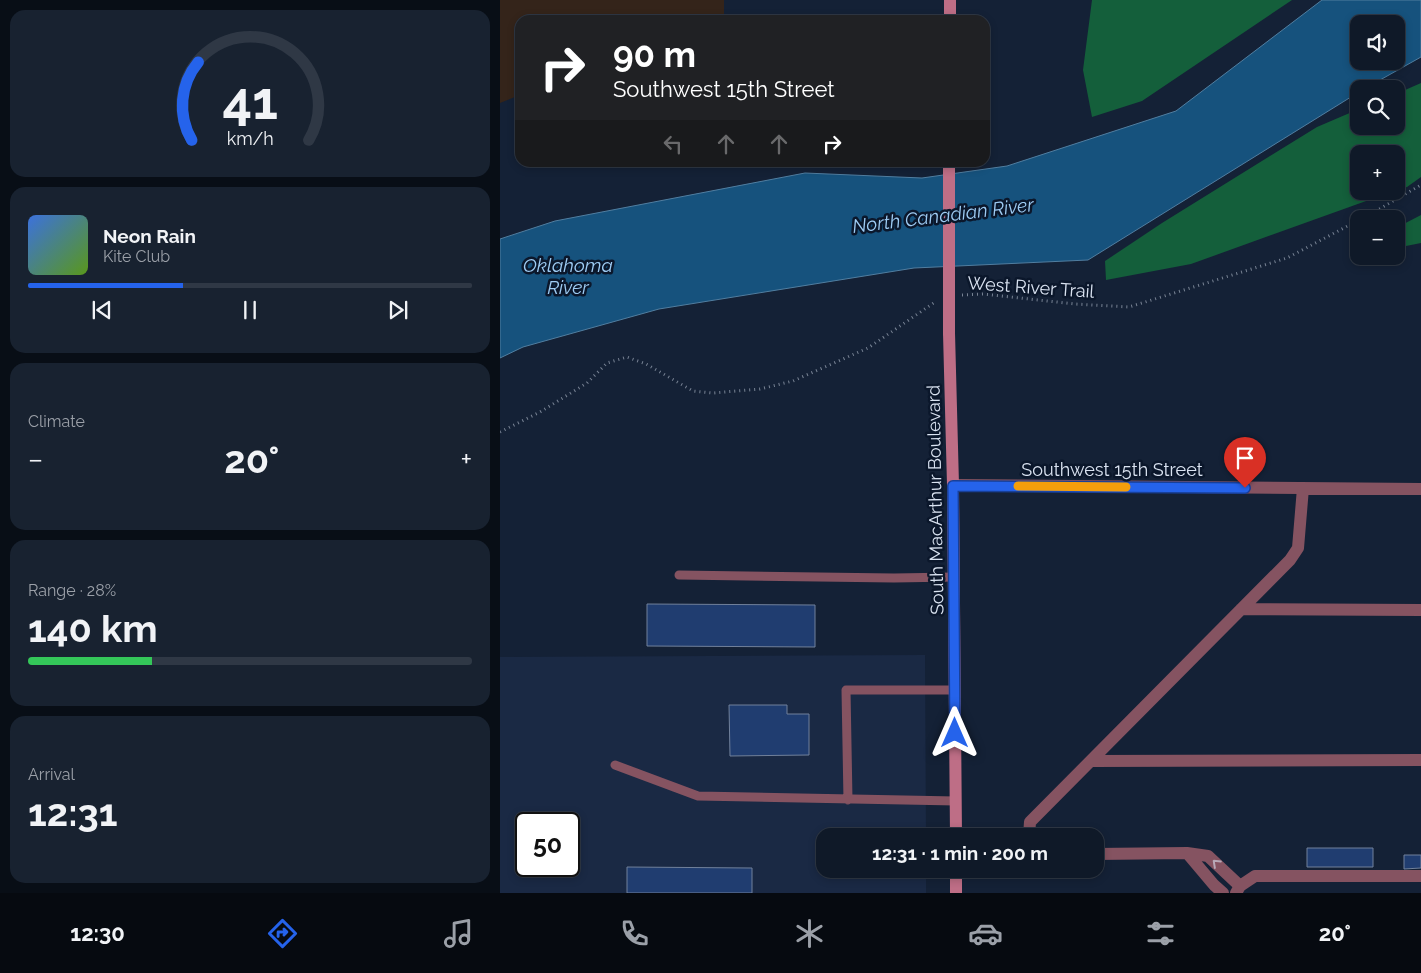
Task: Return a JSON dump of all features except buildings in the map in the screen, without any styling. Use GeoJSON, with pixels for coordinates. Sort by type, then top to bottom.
{"type":"FeatureCollection","features":[{"type":"Feature","properties":{"kind":"main road"},"geometry":{"type":"LineString","coordinates":[[950,0],[950,15]]}},
{"type":"Feature","properties":{"kind":"main road","name":"South MacArthur Boulevard"},"geometry":{"type":"LineString","coordinates":[[950,167],[949,333],[953,486],[956,828]]}},
{"type":"Feature","properties":{"kind":"main road"},"geometry":{"type":"LineString","coordinates":[[956,878],[956,893]]}},
{"type":"Feature","properties":{"kind":"street","name":"Southwest 15th Street"},"geometry":{"type":"LineString","coordinates":[[953,486],[1421,489]]}},
{"type":"Feature","properties":{"kind":"street"},"geometry":{"type":"LineString","coordinates":[[1030,828],[1030,822],[1290,560],[1298,548],[1303,488]]}},
{"type":"Feature","properties":{"kind":"street"},"geometry":{"type":"LineString","coordinates":[[1241,609],[1421,610]]}},
{"type":"Feature","properties":{"kind":"street"},"geometry":{"type":"LineString","coordinates":[[1091,761],[1421,760]]}},
{"type":"Feature","properties":{"kind":"street"},"geometry":{"type":"LineString","coordinates":[[1104,854],[1187,853],[1208,856],[1238,889],[1255,876],[1421,876]]}},
{"type":"Feature","properties":{"kind":"street"},"geometry":{"type":"LineString","coordinates":[[1187,853],[1223,893]]}},
{"type":"Feature","properties":{"kind":"lane"},"geometry":{"type":"LineString","coordinates":[[679,575],[954,577]]}},
{"type":"Feature","properties":{"kind":"lane"},"geometry":{"type":"LineString","coordinates":[[848,800],[846,690],[955,690]]}},
{"type":"Feature","properties":{"kind":"lane"},"geometry":{"type":"LineString","coordinates":[[615,765],[698,796],[956,801]]}},
{"type":"Feature","properties":{"kind":"path","name":"West River Trail"},"geometry":{"type":"LineString","coordinates":[[1377,210],[1421,185]]}},
{"type":"Feature","properties":{"kind":"path","name":"West River Trail"},"geometry":{"type":"LineString","coordinates":[[954,295],[983,294],[1075,304],[1129,307],[1287,258],[1350,225]]}},
{"type":"Feature","properties":{"kind":"path"},"geometry":{"type":"LineString","coordinates":[[500,432],[540,412],[587,383],[607,363],[627,357],[646,364],[693,390],[713,393],[760,389],[793,381],[868,348],[936,301]]}},
{"type":"Feature","properties":{"kind":"shaded area"},"geometry":{"type":"Polygon","coordinates":[[[500,0],[724,0],[724,14],[721,15],[515,15],[515,97],[500,103],[500,0]]]}},
{"type":"Feature","properties":{"kind":"shaded area"},"geometry":{"type":"Polygon","coordinates":[[[925,655],[926,828],[816,828],[816,878],[926,878],[926,893],[500,893],[500,657],[925,655]]]}},
{"type":"Feature","properties":{"kind":"green space"},"geometry":{"type":"Polygon","coordinates":[[[1092,0],[1292,0],[1142,101],[1092,117],[1083,70],[1092,0]]]}},
{"type":"Feature","properties":{"kind":"green space"},"geometry":{"type":"Polygon","coordinates":[[[1421,83],[1421,177],[1407,187],[1405,188],[1405,145],[1350,145],[1350,200],[1369,200],[1191,264],[1106,280],[1105,261],[1162,223],[1317,127],[1350,113],[1350,135],[1405,135],[1405,90],[1421,83]]]}},
{"type":"Feature","properties":{"kind":"green space"},"geometry":{"type":"Polygon","coordinates":[[[1421,215],[1421,243],[1405,246],[1405,223],[1421,215]]]}},
{"type":"Feature","properties":{"kind":"water","name":"Oklahoma River"},"geometry":{"type":"Polygon","coordinates":[[[1322,0],[1421,0],[1421,57],[1405,66],[1405,15],[1350,15],[1350,70],[1398,70],[1380,80],[1350,80],[1350,98],[1088,260],[914,268],[659,309],[523,347],[500,358],[500,239],[555,221],[805,173],[922,178],[1007,166],[1176,111],[1322,0]]]}},
{"type":"Feature","properties":{"kind":"slow traffic"},"geometry":{"type":"LineString","coordinates":[[1018,486],[1126,487]]}},
{"type":"Feature","properties":{"kind":"route"},"geometry":{"type":"LineString","coordinates":[[955,733],[953,486],[1245,488]]}},
{"type":"Feature","properties":{"kind":"water label","name":"North Canadian River"},"geometry":{"type":"Point","coordinates":[943,215]}}]}
